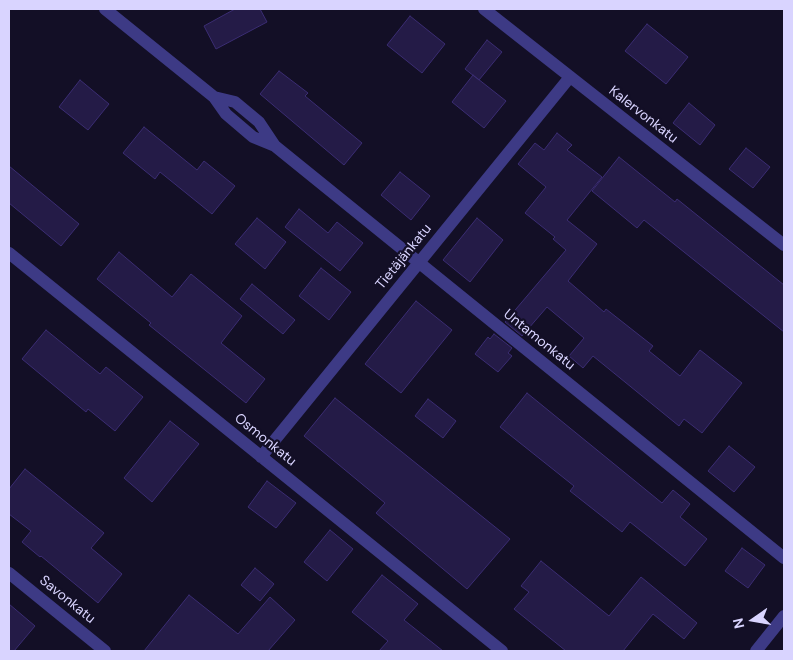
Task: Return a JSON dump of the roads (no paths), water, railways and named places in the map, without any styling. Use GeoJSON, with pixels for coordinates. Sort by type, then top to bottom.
{"type":"FeatureCollection","features":[{"type":"Feature","properties":{"kind":"street","name":"Untamonkatu"},"geometry":{"type":"LineString","coordinates":[[105,9],[214,97],[226,114],[253,137],[274,146],[784,558]]}},
{"type":"Feature","properties":{"kind":"street","name":"Kalervonkatu"},"geometry":{"type":"LineString","coordinates":[[484,9],[784,246]]}},
{"type":"Feature","properties":{"kind":"street","name":"Tietäjänkatu"},"geometry":{"type":"LineString","coordinates":[[261,456],[570,77]]}},
{"type":"Feature","properties":{"kind":"street","name":"Osmonkatu"},"geometry":{"type":"LineString","coordinates":[[9,253],[502,651]]}},
{"type":"Feature","properties":{"kind":"street","name":"Savonkatu"},"geometry":{"type":"LineString","coordinates":[[9,573],[105,651]]}},
{"type":"Feature","properties":{"kind":"street"},"geometry":{"type":"LineString","coordinates":[[756,651],[784,616]]}}]}
